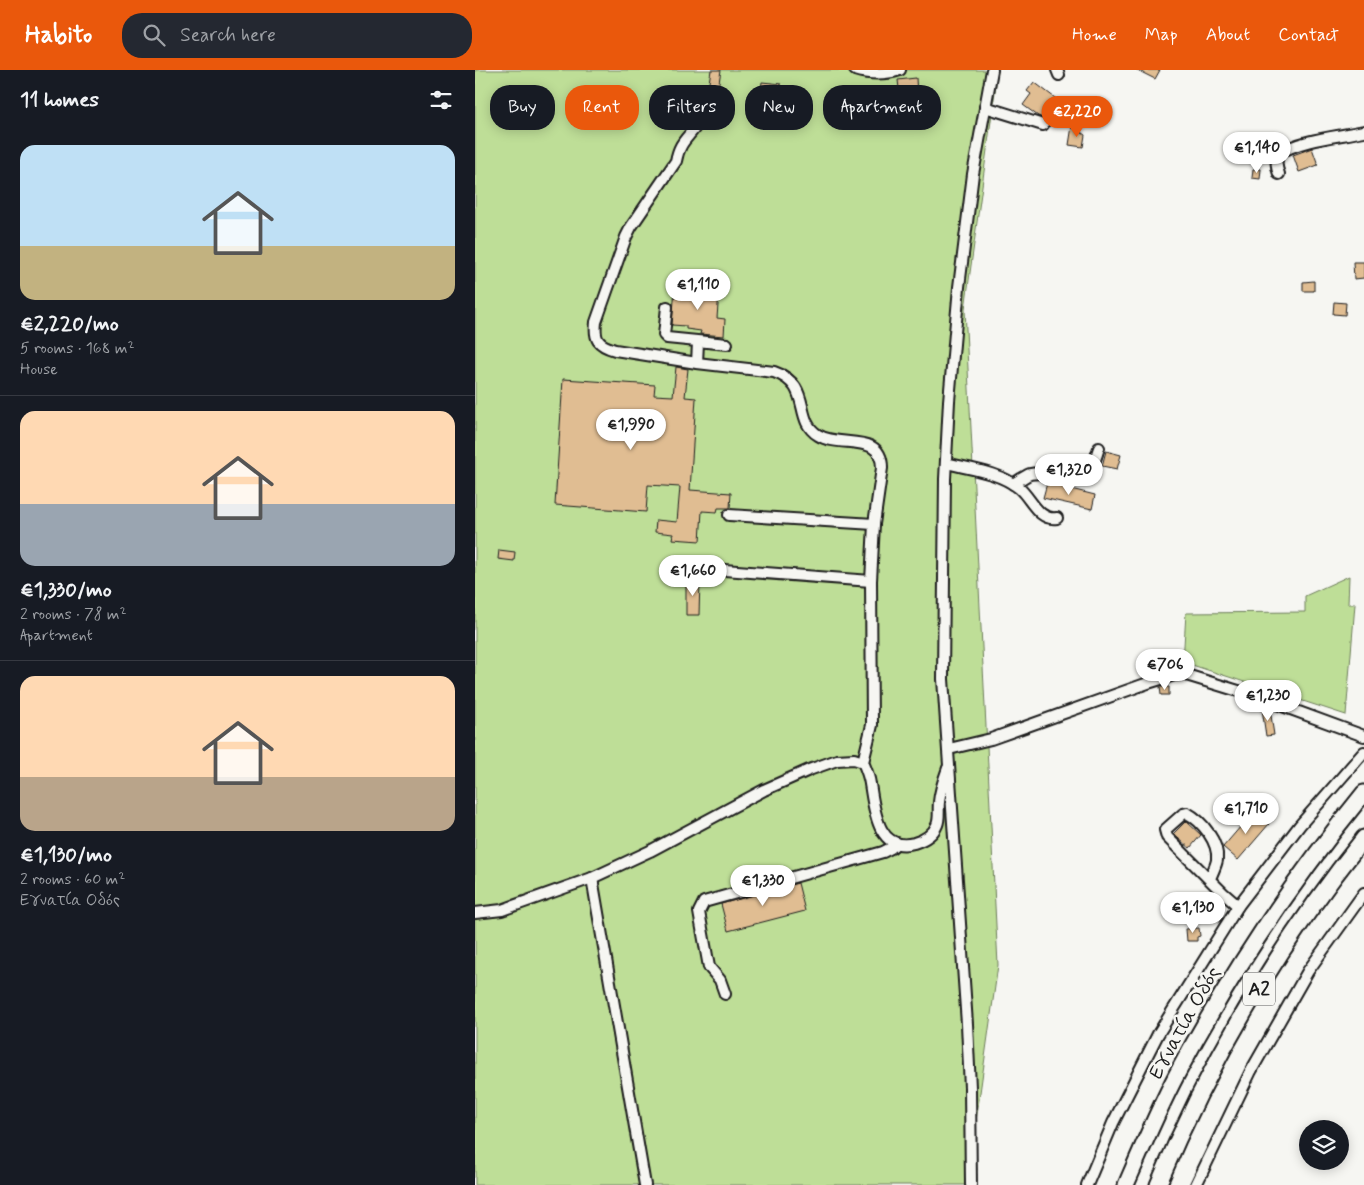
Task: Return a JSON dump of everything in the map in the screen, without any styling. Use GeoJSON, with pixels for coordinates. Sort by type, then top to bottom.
{"type":"FeatureCollection","features":[{"type":"Feature","properties":{"kind":"highway","name":"Εγνατία Οδός"},"geometry":{"type":"LineString","coordinates":[[1127,1185],[1147,1135],[1176,1075],[1210,1015],[1267,922],[1329,836],[1364,793]]}},
{"type":"Feature","properties":{"kind":"highway","name":"Α2"},"geometry":{"type":"LineString","coordinates":[[1158,1185],[1202,1088],[1235,1029],[1291,938],[1364,838]]}},
{"type":"Feature","properties":{"kind":"street"},"geometry":{"type":"LineString","coordinates":[[855,70],[877,74],[900,70]]}},
{"type":"Feature","properties":{"kind":"street"},"geometry":{"type":"LineString","coordinates":[[971,1185],[970,1088],[943,679],[945,463],[959,287],[973,174],[992,70]]}},
{"type":"Feature","properties":{"kind":"street"},"geometry":{"type":"LineString","coordinates":[[985,107],[1043,125]]}},
{"type":"Feature","properties":{"kind":"street"},"geometry":{"type":"LineString","coordinates":[[692,130],[683,141],[676,161],[629,232],[596,322],[595,330],[599,343],[604,347],[697,363],[774,372],[783,375],[797,388],[806,422],[815,434],[829,441],[873,446],[878,451],[882,459],[882,468],[874,524],[871,581],[872,725],[863,762],[870,782],[876,819],[881,830],[889,838],[897,842],[910,844],[923,840],[933,831],[939,822],[941,787],[949,763]]}},
{"type":"Feature","properties":{"kind":"street"},"geometry":{"type":"LineString","coordinates":[[1279,174],[1276,159],[1282,151],[1303,143],[1364,131]]}},
{"type":"Feature","properties":{"kind":"street"},"geometry":{"type":"LineString","coordinates":[[667,306],[664,335],[667,338],[727,344]]}},
{"type":"Feature","properties":{"kind":"street"},"geometry":{"type":"LineString","coordinates":[[697,363],[698,342]]}},
{"type":"Feature","properties":{"kind":"street"},"geometry":{"type":"LineString","coordinates":[[1013,484],[1029,474],[1039,473],[1074,477],[1091,466],[1099,448]]}},
{"type":"Feature","properties":{"kind":"street"},"geometry":{"type":"LineString","coordinates":[[945,463],[999,477],[1020,489],[1043,515],[1050,519],[1057,518]]}},
{"type":"Feature","properties":{"kind":"street"},"geometry":{"type":"LineString","coordinates":[[729,515],[874,524]]}},
{"type":"Feature","properties":{"kind":"street"},"geometry":{"type":"LineString","coordinates":[[698,568],[871,581]]}},
{"type":"Feature","properties":{"kind":"street"},"geometry":{"type":"LineString","coordinates":[[949,749],[991,740],[1148,683],[1183,674],[1258,698],[1364,736]]}},
{"type":"Feature","properties":{"kind":"street"},"geometry":{"type":"LineString","coordinates":[[1087,1185],[1113,1123],[1158,1034],[1238,906],[1300,825],[1364,752]]}},
{"type":"Feature","properties":{"kind":"street"},"geometry":{"type":"LineString","coordinates":[[475,913],[502,910],[591,878],[650,850],[764,790],[809,770],[837,760],[853,759],[863,762]]}},
{"type":"Feature","properties":{"kind":"street"},"geometry":{"type":"LineString","coordinates":[[1210,879],[1217,860],[1212,838],[1191,815],[1183,814],[1167,827],[1165,833],[1223,893],[1238,906]]}},
{"type":"Feature","properties":{"kind":"street"},"geometry":{"type":"LineString","coordinates":[[725,994],[720,980],[709,967],[699,912],[704,902],[883,852],[897,842]]}},
{"type":"Feature","properties":{"kind":"street"},"geometry":{"type":"LineString","coordinates":[[591,878],[645,1185]]}},
{"type":"Feature","properties":{"kind":"street"},"geometry":{"type":"LineString","coordinates":[[1196,1185],[1251,1071],[1308,971],[1364,893]]}},
{"type":"Feature","properties":{"kind":"green space"},"geometry":{"type":"Polygon","coordinates":[[[475,70],[998,70],[965,309],[998,965],[967,1185],[475,1185],[475,70]]]}},
{"type":"Feature","properties":{"kind":"green space"},"geometry":{"type":"Polygon","coordinates":[[[1349,576],[1348,604],[1355,604],[1346,715],[1183,662],[1186,613],[1305,612],[1305,596],[1349,576]]]}},
{"type":"Feature","properties":{"kind":"building"},"geometry":{"type":"Polygon","coordinates":[[[711,70],[721,70],[719,85],[709,85],[711,70]]]}},
{"type":"Feature","properties":{"kind":"building"},"geometry":{"type":"Polygon","coordinates":[[[1137,70],[1160,70],[1155,79],[1137,70]]]}},
{"type":"Feature","properties":{"kind":"building"},"geometry":{"type":"Polygon","coordinates":[[[916,78],[916,85],[899,85],[898,80],[916,78]]]}},
{"type":"Feature","properties":{"kind":"building"},"geometry":{"type":"Polygon","coordinates":[[[762,82],[781,84],[781,85],[762,85],[762,82]]]}},
{"type":"Feature","properties":{"kind":"building"},"geometry":{"type":"Polygon","coordinates":[[[1034,82],[1063,104],[1057,113],[1054,111],[1048,120],[1038,116],[1023,105],[1031,94],[1027,91],[1034,82]]]}},
{"type":"Feature","properties":{"kind":"building"},"geometry":{"type":"Polygon","coordinates":[[[1072,126],[1085,135],[1083,147],[1069,145],[1072,126]]]}},
{"type":"Feature","properties":{"kind":"building"},"geometry":{"type":"Polygon","coordinates":[[[1312,148],[1318,165],[1299,172],[1293,155],[1312,148]]]}},
{"type":"Feature","properties":{"kind":"building"},"geometry":{"type":"Polygon","coordinates":[[[1253,169],[1261,169],[1260,179],[1252,178],[1253,169]]]}},
{"type":"Feature","properties":{"kind":"building"},"geometry":{"type":"Polygon","coordinates":[[[1353,262],[1364,262],[1364,278],[1354,279],[1353,262]]]}},
{"type":"Feature","properties":{"kind":"building"},"geometry":{"type":"Polygon","coordinates":[[[1314,281],[1314,291],[1303,291],[1303,282],[1314,281]]]}},
{"type":"Feature","properties":{"kind":"building"},"geometry":{"type":"Polygon","coordinates":[[[675,288],[719,292],[717,318],[725,319],[724,336],[700,334],[701,331],[686,329],[686,326],[672,325],[675,288]]]}},
{"type":"Feature","properties":{"kind":"building"},"geometry":{"type":"Polygon","coordinates":[[[1334,302],[1346,303],[1345,315],[1333,314],[1334,302]]]}},
{"type":"Feature","properties":{"kind":"building"},"geometry":{"type":"Polygon","coordinates":[[[676,367],[688,369],[685,397],[696,398],[690,490],[731,493],[730,508],[718,508],[717,512],[702,511],[700,541],[672,539],[673,534],[655,532],[656,520],[677,522],[680,487],[648,485],[646,512],[555,505],[563,379],[655,385],[654,395],[673,396],[676,367]]]}},
{"type":"Feature","properties":{"kind":"building"},"geometry":{"type":"Polygon","coordinates":[[[1106,451],[1121,455],[1117,469],[1102,466],[1106,451]]]}},
{"type":"Feature","properties":{"kind":"building"},"geometry":{"type":"Polygon","coordinates":[[[1047,483],[1095,495],[1092,509],[1043,498],[1047,483]]]}},
{"type":"Feature","properties":{"kind":"building"},"geometry":{"type":"Polygon","coordinates":[[[499,550],[515,552],[514,561],[498,559],[499,550]]]}},
{"type":"Feature","properties":{"kind":"building"},"geometry":{"type":"Polygon","coordinates":[[[686,580],[700,580],[699,615],[686,615],[686,580]]]}},
{"type":"Feature","properties":{"kind":"building"},"geometry":{"type":"Polygon","coordinates":[[[1160,687],[1169,687],[1169,695],[1161,695],[1160,687]]]}},
{"type":"Feature","properties":{"kind":"building"},"geometry":{"type":"Polygon","coordinates":[[[1262,709],[1270,709],[1274,735],[1266,736],[1262,709]]]}},
{"type":"Feature","properties":{"kind":"building"},"geometry":{"type":"Polygon","coordinates":[[[1254,811],[1269,824],[1238,860],[1223,847],[1254,811]]]}},
{"type":"Feature","properties":{"kind":"building"},"geometry":{"type":"Polygon","coordinates":[[[1186,821],[1201,835],[1190,848],[1173,834],[1186,821]]]}},
{"type":"Feature","properties":{"kind":"building"},"geometry":{"type":"Polygon","coordinates":[[[798,883],[805,911],[728,931],[721,904],[798,883]]]}},
{"type":"Feature","properties":{"kind":"building"},"geometry":{"type":"Polygon","coordinates":[[[1199,928],[1200,936],[1197,937],[1197,941],[1187,941],[1186,929],[1199,928]]]}}]}
